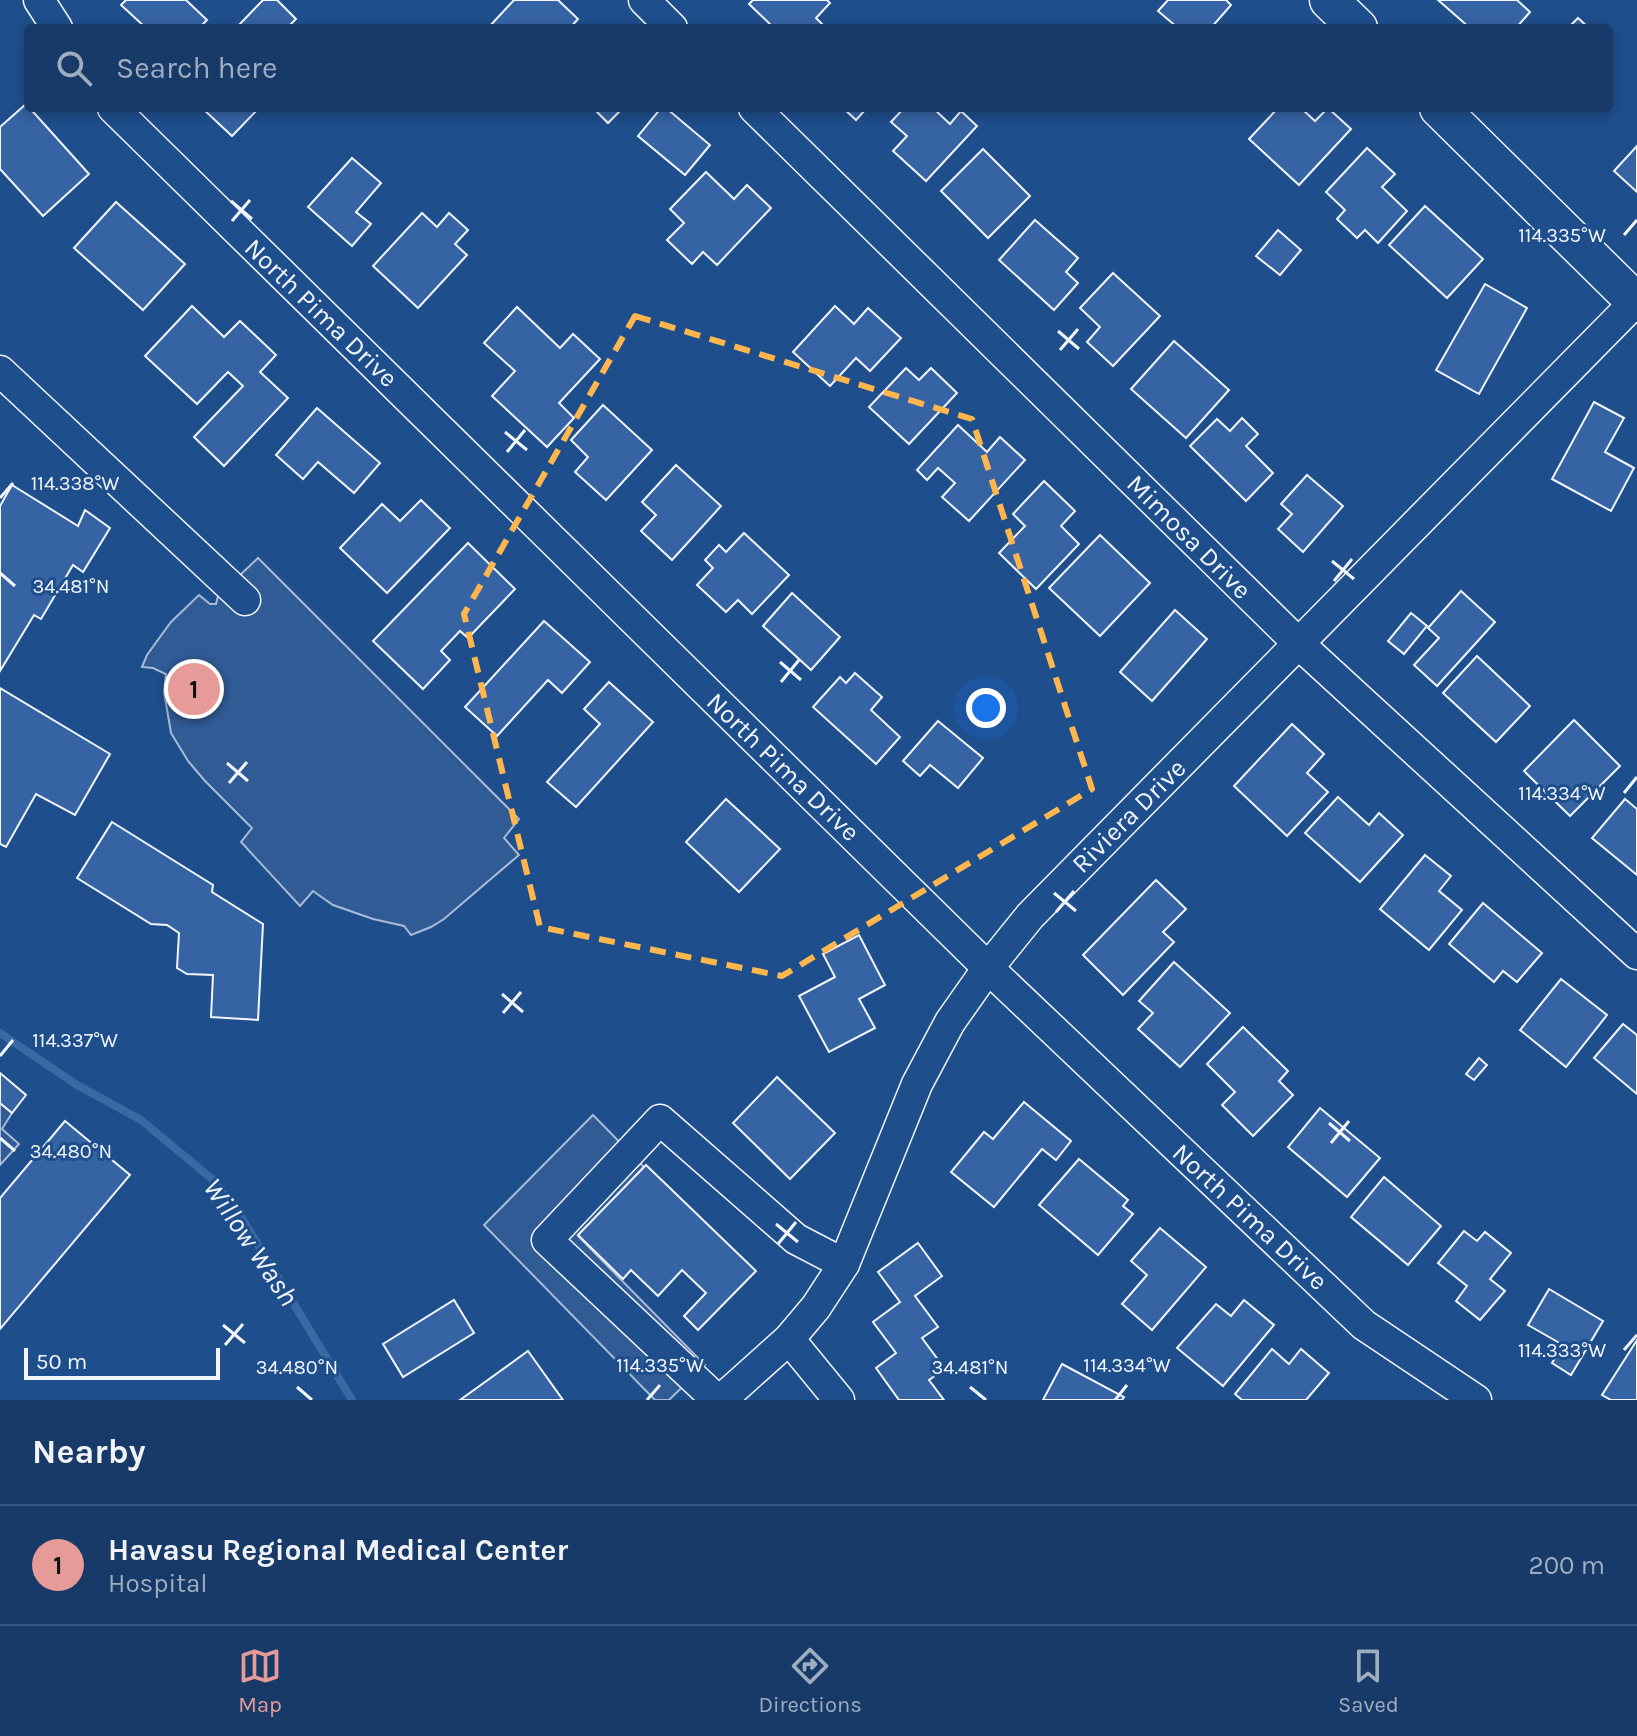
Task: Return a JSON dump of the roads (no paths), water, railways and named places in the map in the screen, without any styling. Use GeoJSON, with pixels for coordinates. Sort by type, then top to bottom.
{"type":"FeatureCollection","features":[{"type":"Feature","properties":{"kind":"main road"},"geometry":{"type":"LineString","coordinates":[[1329,0],[1354,24]]}},
{"type":"Feature","properties":{"kind":"main road"},"geometry":{"type":"LineString","coordinates":[[1443,112],[1636,302]]}},
{"type":"Feature","properties":{"kind":"street"},"geometry":{"type":"LineString","coordinates":[[39,0],[54,24]]}},
{"type":"Feature","properties":{"kind":"street"},"geometry":{"type":"LineString","coordinates":[[644,0],[668,24]]}},
{"type":"Feature","properties":{"kind":"street","name":"North Pima Drive"},"geometry":{"type":"LineString","coordinates":[[117,112],[988,968],[1364,1325],[1476,1400]]}},
{"type":"Feature","properties":{"kind":"street","name":"Mimosa Drive"},"geometry":{"type":"LineString","coordinates":[[758,112],[1299,644],[1637,954]]}},
{"type":"Feature","properties":{"kind":"street","name":"Riviera Drive"},"geometry":{"type":"LineString","coordinates":[[719,1400],[789,1339],[816,1307],[844,1264],[917,1084],[950,1022],[1030,916],[1636,302]]}},
{"type":"Feature","properties":{"kind":"street"},"geometry":{"type":"LineString","coordinates":[[0,371],[245,600]]}},
{"type":"Feature","properties":{"kind":"street"},"geometry":{"type":"LineString","coordinates":[[719,1400],[547,1240],[660,1120],[796,1239],[844,1264]]}},
{"type":"Feature","properties":{"kind":"street"},"geometry":{"type":"LineString","coordinates":[[789,1339],[839,1400]]}},
{"type":"Feature","properties":{"kind":"waterway","name":"Willow Wash"},"geometry":{"type":"LineString","coordinates":[[0,1033],[77,1085],[141,1120],[212,1179],[240,1215],[352,1400]]}},
{"type":"Feature","properties":{"kind":"place","name":"Havasu Regional Medical Center"},"geometry":{"type":"Point","coordinates":[194,689]}}]}
